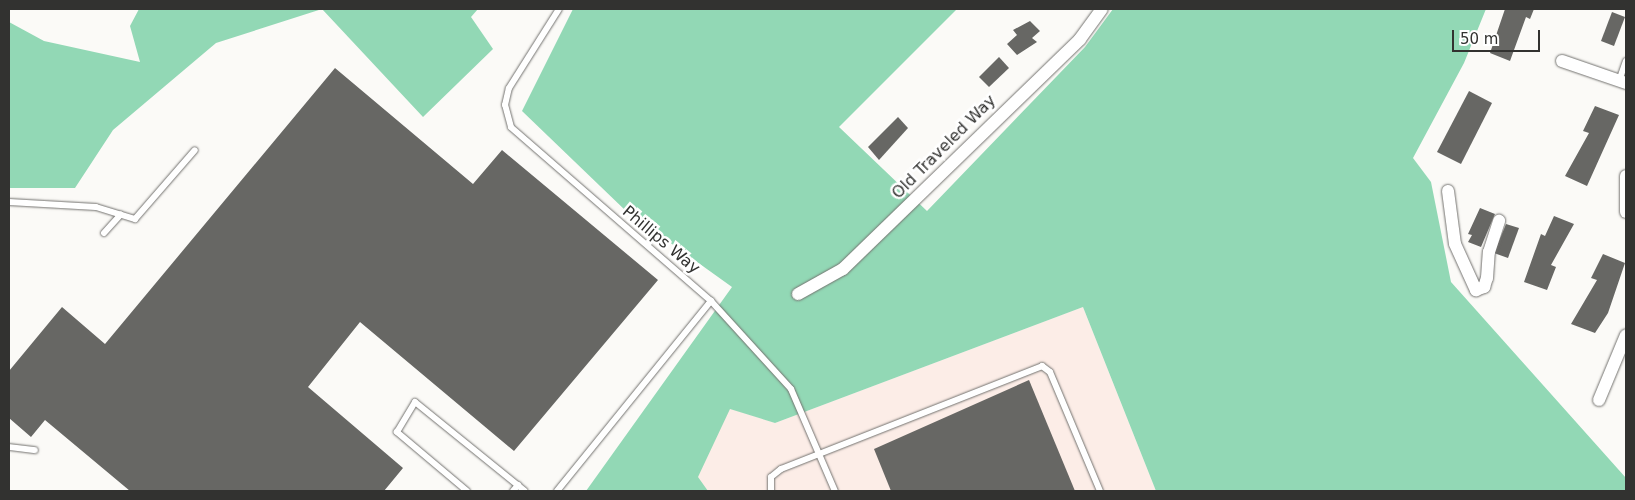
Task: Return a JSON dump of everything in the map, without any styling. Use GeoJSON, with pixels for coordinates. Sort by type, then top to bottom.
{"type":"FeatureCollection","features":[{"type":"Feature","properties":{"kind":"street","name":"Old Traveled Way"},"geometry":{"type":"LineString","coordinates":[[798,294],[817,287],[857,257],[1074,46],[1102,9]]}},
{"type":"Feature","properties":{"kind":"street"},"geometry":{"type":"LineString","coordinates":[[1562,61],[1623,82]]}},
{"type":"Feature","properties":{"kind":"street"},"geometry":{"type":"LineString","coordinates":[[1626,176],[1626,212]]}},
{"type":"Feature","properties":{"kind":"street"},"geometry":{"type":"LineString","coordinates":[[1448,191],[1454,244],[1476,290],[1484,287],[1487,278],[1488,252],[1499,221]]}},
{"type":"Feature","properties":{"kind":"street"},"geometry":{"type":"LineString","coordinates":[[1599,400],[1626,335]]}},
{"type":"Feature","properties":{"kind":"lane","name":"Phillips Way"},"geometry":{"type":"LineString","coordinates":[[559,9],[509,88],[505,105],[511,127],[711,301],[791,389],[835,491]]}},
{"type":"Feature","properties":{"kind":"lane"},"geometry":{"type":"LineString","coordinates":[[1623,82],[1626,61]]}},
{"type":"Feature","properties":{"kind":"lane"},"geometry":{"type":"LineString","coordinates":[[9,202],[59,202],[121,214],[135,219],[194,150]]}},
{"type":"Feature","properties":{"kind":"lane"},"geometry":{"type":"LineString","coordinates":[[104,233],[121,214]]}},
{"type":"Feature","properties":{"kind":"lane"},"geometry":{"type":"LineString","coordinates":[[558,491],[711,301]]}},
{"type":"Feature","properties":{"kind":"lane"},"geometry":{"type":"LineString","coordinates":[[771,491],[771,476],[781,469],[1042,366],[1050,372],[1100,491]]}},
{"type":"Feature","properties":{"kind":"lane"},"geometry":{"type":"LineString","coordinates":[[467,491],[397,432],[415,402],[525,491]]}},
{"type":"Feature","properties":{"kind":"lane"},"geometry":{"type":"LineString","coordinates":[[9,447],[35,450]]}},
{"type":"Feature","properties":{"kind":"lane"},"geometry":{"type":"LineString","coordinates":[[514,491],[518,485]]}},
{"type":"Feature","properties":{"kind":"shaded area"},"geometry":{"type":"Polygon","coordinates":[[[1083,307],[1156,491],[708,491],[697,477],[729,408],[775,423],[1083,307]]]}},
{"type":"Feature","properties":{"kind":"green space"},"geometry":{"type":"Polygon","coordinates":[[[139,9],[322,9],[216,43],[113,130],[75,188],[9,188],[9,22],[44,41],[140,62],[130,26],[139,9]]]}},
{"type":"Feature","properties":{"kind":"green space"},"geometry":{"type":"Polygon","coordinates":[[[322,9],[478,9],[471,17],[493,49],[423,117],[322,9]]]}},
{"type":"Feature","properties":{"kind":"green space"},"geometry":{"type":"Polygon","coordinates":[[[573,9],[957,9],[839,127],[927,211],[1085,47],[1113,9],[1486,9],[1464,63],[1413,158],[1431,182],[1451,282],[1626,478],[1626,491],[1156,491],[1083,307],[775,423],[730,409],[698,477],[708,491],[586,491],[732,287],[626,211],[522,111],[573,9]]]}},
{"type":"Feature","properties":{"kind":"building"},"geometry":{"type":"Polygon","coordinates":[[[1505,9],[1534,9],[1530,19],[1526,17],[1510,61],[1490,53],[1505,9]]]}},
{"type":"Feature","properties":{"kind":"building"},"geometry":{"type":"Polygon","coordinates":[[[1612,12],[1625,17],[1614,46],[1601,41],[1612,12]]]}},
{"type":"Feature","properties":{"kind":"building"},"geometry":{"type":"Polygon","coordinates":[[[1030,21],[1040,31],[1032,38],[1037,42],[1017,55],[1007,44],[1017,35],[1013,30],[1030,21]]]}},
{"type":"Feature","properties":{"kind":"building"},"geometry":{"type":"Polygon","coordinates":[[[999,57],[1009,68],[989,87],[979,77],[999,57]]]}},
{"type":"Feature","properties":{"kind":"building"},"geometry":{"type":"Polygon","coordinates":[[[335,68],[473,184],[502,150],[658,280],[514,451],[360,322],[308,387],[403,468],[384,491],[130,491],[45,420],[31,437],[9,418],[9,371],[62,307],[105,344],[335,68]]]}},
{"type":"Feature","properties":{"kind":"building"},"geometry":{"type":"Polygon","coordinates":[[[1469,91],[1492,103],[1461,164],[1437,152],[1469,91]]]}},
{"type":"Feature","properties":{"kind":"building"},"geometry":{"type":"Polygon","coordinates":[[[1595,106],[1619,115],[1587,186],[1565,176],[1589,133],[1583,131],[1595,106]]]}},
{"type":"Feature","properties":{"kind":"building"},"geometry":{"type":"Polygon","coordinates":[[[898,117],[908,128],[879,160],[868,147],[898,117]]]}},
{"type":"Feature","properties":{"kind":"building"},"geometry":{"type":"Polygon","coordinates":[[[1480,208],[1495,214],[1481,247],[1468,242],[1472,235],[1468,234],[1480,208]]]}},
{"type":"Feature","properties":{"kind":"building"},"geometry":{"type":"Polygon","coordinates":[[[1554,216],[1574,224],[1551,265],[1556,267],[1547,290],[1524,282],[1541,234],[1545,236],[1554,216]]]}},
{"type":"Feature","properties":{"kind":"building"},"geometry":{"type":"Polygon","coordinates":[[[1506,224],[1519,228],[1508,258],[1494,253],[1506,224]]]}},
{"type":"Feature","properties":{"kind":"building"},"geometry":{"type":"Polygon","coordinates":[[[1603,254],[1625,263],[1608,313],[1595,333],[1571,324],[1597,280],[1591,278],[1603,254]]]}},
{"type":"Feature","properties":{"kind":"building"},"geometry":{"type":"Polygon","coordinates":[[[1029,380],[1075,491],[891,491],[874,449],[1029,380]]]}}]}
